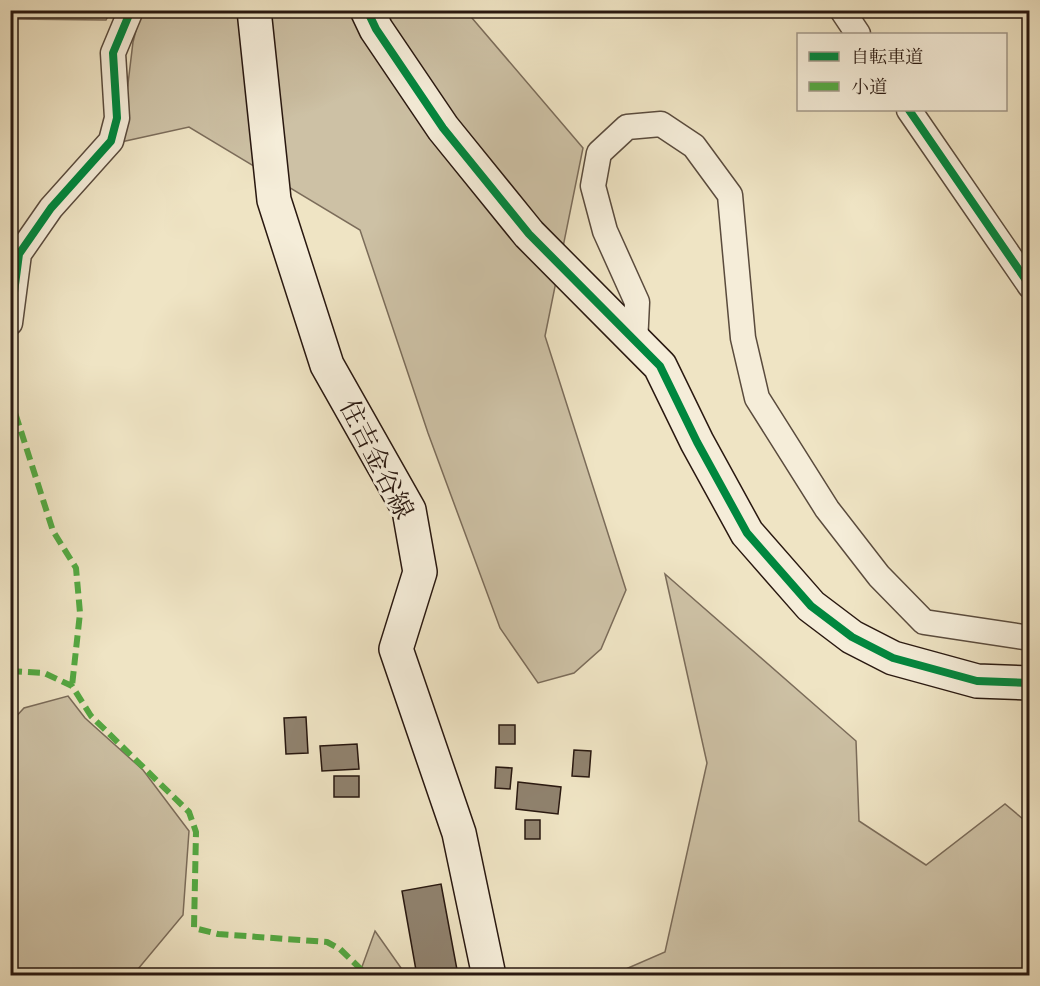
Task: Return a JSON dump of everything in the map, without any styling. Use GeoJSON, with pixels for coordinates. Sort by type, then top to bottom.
{"type":"FeatureCollection","features":[{"type":"Feature","properties":{"kind":"main road","name":"住吉金谷線"},"geometry":{"type":"LineString","coordinates":[[254,10],[274,200],[327,365],[409,510],[420,572],[396,649],[459,833],[489,975]]}},
{"type":"Feature","properties":{"kind":"main road"},"geometry":{"type":"LineString","coordinates":[[367,10],[376,29],[450,137],[529,234],[635,344],[660,366],[697,442],[747,533],[811,606],[852,636],[893,658],[976,681],[1029,683]]}},
{"type":"Feature","properties":{"kind":"street"},"geometry":{"type":"LineString","coordinates":[[10,323],[19,254],[51,208],[111,141],[117,118],[113,53],[131,10]]}},
{"type":"Feature","properties":{"kind":"street"},"geometry":{"type":"LineString","coordinates":[[842,10],[857,33]]}},
{"type":"Feature","properties":{"kind":"street"},"geometry":{"type":"LineString","coordinates":[[910,111],[1029,286]]}},
{"type":"Feature","properties":{"kind":"street"},"geometry":{"type":"LineString","coordinates":[[635,344],[637,302],[605,231],[593,186],[599,153],[627,127],[661,124],[694,146],[730,195],[743,338],[757,398],[826,509],[879,576],[924,622],[1029,638]]}},
{"type":"Feature","properties":{"kind":"shaded area"},"geometry":{"type":"Polygon","coordinates":[[[11,10],[111,11],[106,20],[11,19],[11,10]]]}},
{"type":"Feature","properties":{"kind":"shaded area"},"geometry":{"type":"Polygon","coordinates":[[[141,11],[466,11],[583,148],[545,336],[626,590],[601,649],[574,673],[538,683],[500,628],[428,433],[360,230],[189,127],[121,142],[133,42],[141,11]]]}},
{"type":"Feature","properties":{"kind":"shaded area"},"geometry":{"type":"Polygon","coordinates":[[[665,574],[856,741],[859,821],[926,865],[1005,804],[1029,824],[1029,975],[612,975],[665,952],[707,763],[665,574]]]}},
{"type":"Feature","properties":{"kind":"shaded area"},"geometry":{"type":"Polygon","coordinates":[[[68,696],[85,718],[143,770],[189,831],[183,915],[133,975],[11,975],[11,722],[24,708],[68,696]]]}},
{"type":"Feature","properties":{"kind":"shaded area"},"geometry":{"type":"Polygon","coordinates":[[[375,931],[406,975],[359,975],[375,931]]]}},
{"type":"Feature","properties":{"kind":"building"},"geometry":{"type":"Polygon","coordinates":[[[306,717],[308,753],[286,754],[284,718],[306,717]]]}},
{"type":"Feature","properties":{"kind":"building"},"geometry":{"type":"Polygon","coordinates":[[[499,725],[515,725],[515,744],[499,744],[499,725]]]}},
{"type":"Feature","properties":{"kind":"building"},"geometry":{"type":"Polygon","coordinates":[[[357,744],[359,769],[322,771],[320,746],[357,744]]]}},
{"type":"Feature","properties":{"kind":"building"},"geometry":{"type":"Polygon","coordinates":[[[574,750],[591,751],[589,777],[572,776],[574,750]]]}},
{"type":"Feature","properties":{"kind":"building"},"geometry":{"type":"Polygon","coordinates":[[[496,767],[512,768],[510,789],[495,788],[496,767]]]}},
{"type":"Feature","properties":{"kind":"building"},"geometry":{"type":"Polygon","coordinates":[[[334,776],[359,776],[359,797],[334,797],[334,776]]]}},
{"type":"Feature","properties":{"kind":"building"},"geometry":{"type":"Polygon","coordinates":[[[518,782],[561,787],[558,814],[516,809],[518,782]]]}},
{"type":"Feature","properties":{"kind":"building"},"geometry":{"type":"Polygon","coordinates":[[[525,820],[540,820],[540,839],[525,839],[525,820]]]}},
{"type":"Feature","properties":{"kind":"building"},"geometry":{"type":"Polygon","coordinates":[[[441,884],[458,975],[417,976],[402,891],[441,884]]]}},
{"type":"Feature","properties":{"kind":"marked path"},"geometry":{"type":"LineString","coordinates":[[10,397],[53,531],[76,568],[80,613],[72,686]]}},
{"type":"Feature","properties":{"kind":"marked path"},"geometry":{"type":"LineString","coordinates":[[10,671],[44,673],[72,686],[91,716],[189,812],[196,832],[194,928],[218,934],[327,942],[340,949],[368,976]]}},
{"type":"Feature","properties":{"kind":"cycle path"},"geometry":{"type":"LineString","coordinates":[[10,323],[19,254],[51,208],[111,141],[117,118],[113,53],[131,10]]}},
{"type":"Feature","properties":{"kind":"cycle path"},"geometry":{"type":"LineString","coordinates":[[367,10],[376,29],[443,128],[529,234],[660,366],[697,442],[747,533],[811,606],[852,637],[893,658],[977,681],[1030,683]]}},
{"type":"Feature","properties":{"kind":"cycle path"},"geometry":{"type":"LineString","coordinates":[[910,111],[1030,286]]}}]}
